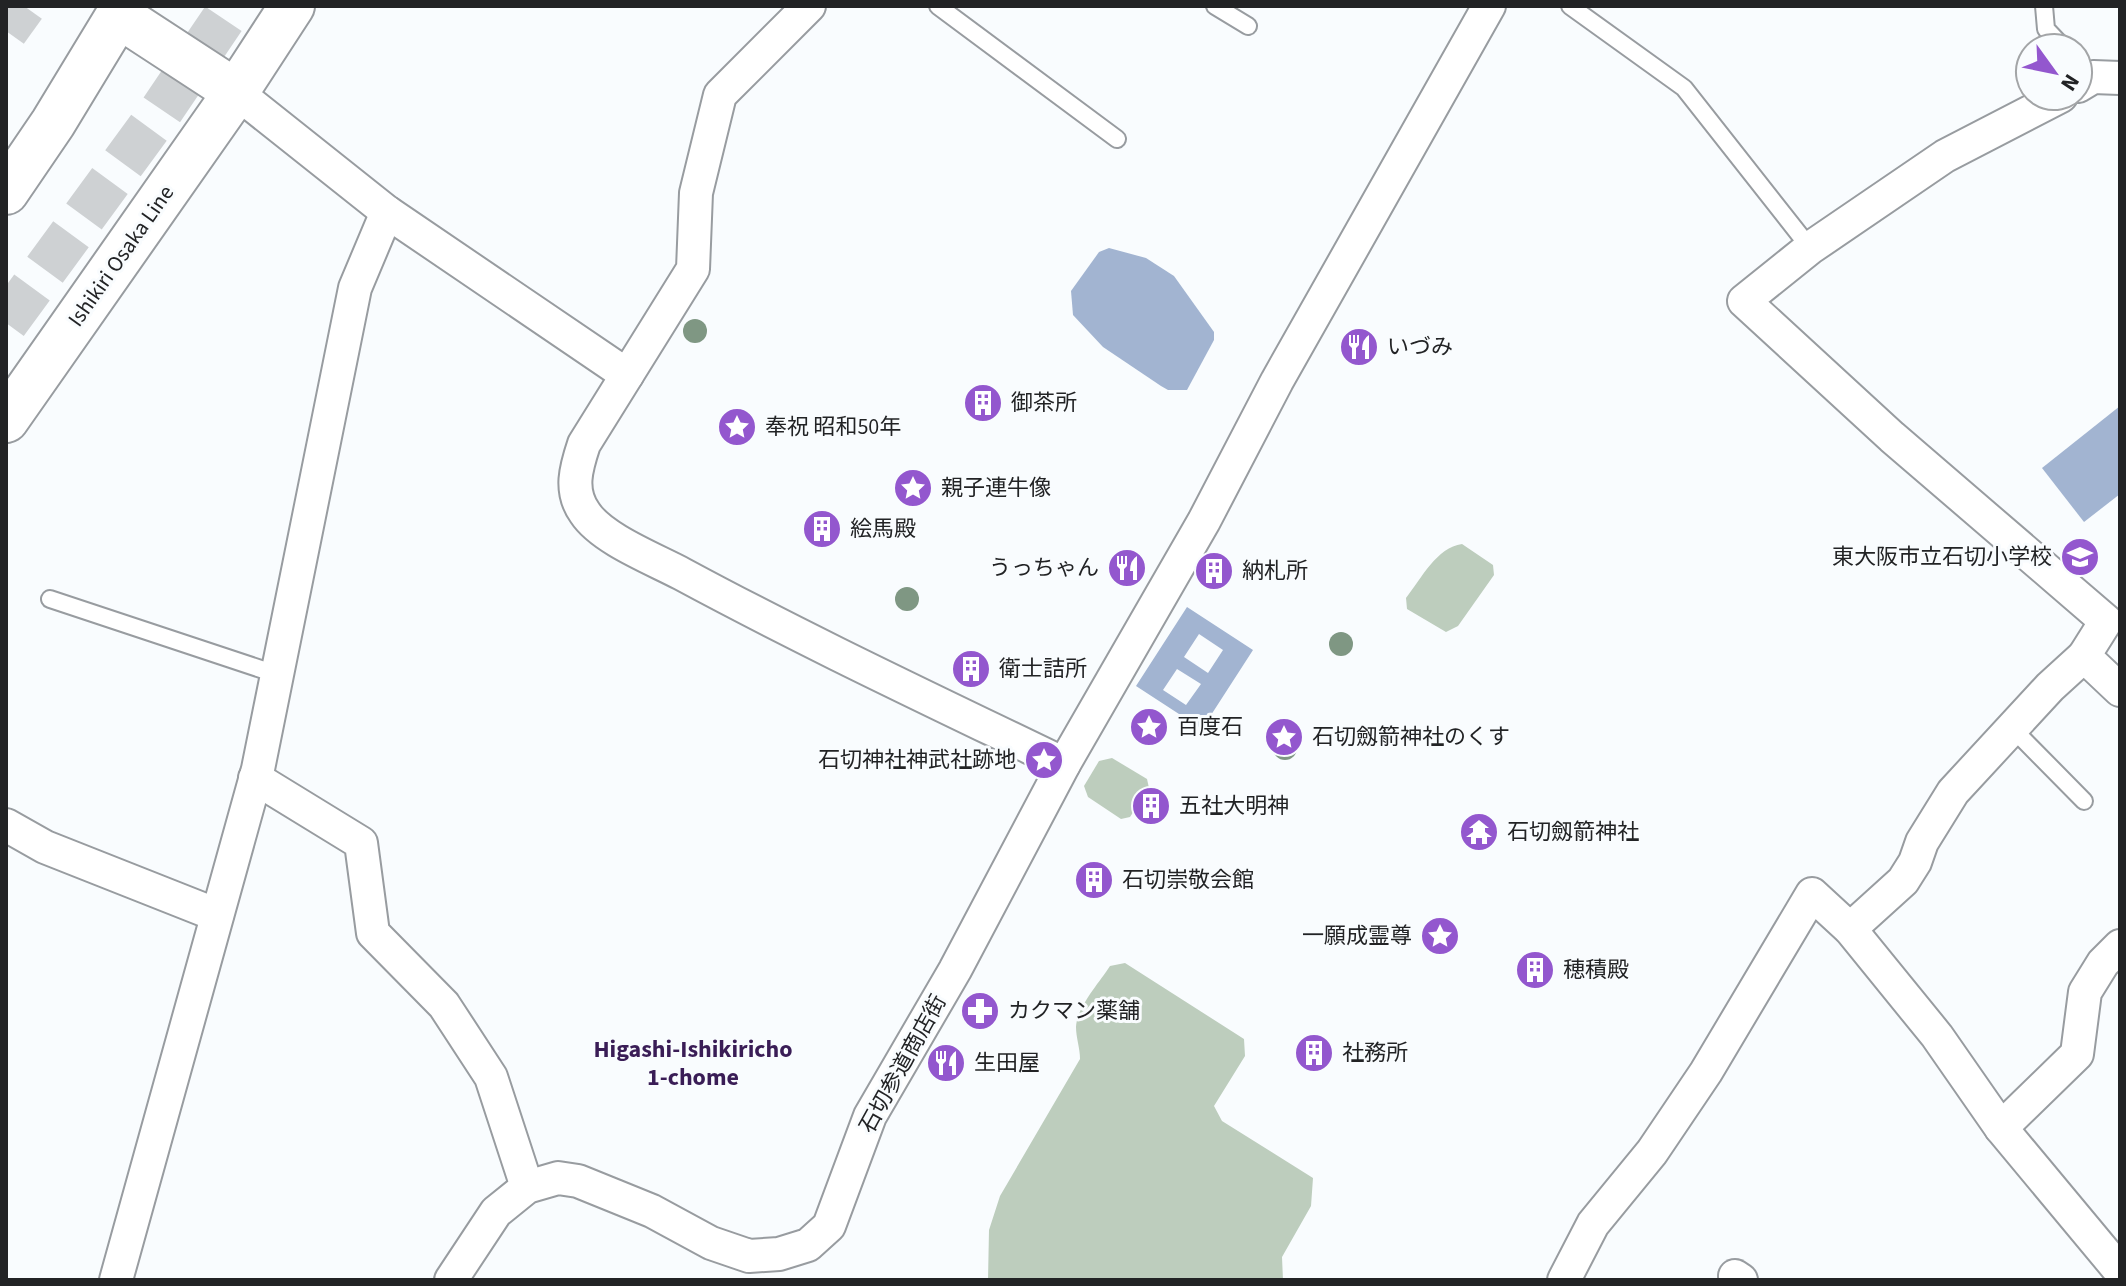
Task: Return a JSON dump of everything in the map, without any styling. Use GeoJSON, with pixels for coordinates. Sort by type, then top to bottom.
{"type":"FeatureCollection","features":[{"type":"Feature","properties":{"kind":"main road","name":"Ishikiri Osaka Line"},"geometry":{"type":"LineString","coordinates":[[6,420],[236,92],[292,6]]}},
{"type":"Feature","properties":{"kind":"main road"},"geometry":{"type":"LineString","coordinates":[[6,192],[53,123],[116,9],[236,92]]}},
{"type":"Feature","properties":{"kind":"street"},"geometry":{"type":"LineString","coordinates":[[809,6],[720,95],[696,193],[693,269],[584,444],[576,470],[575,496],[586,515],[600,528],[776,625],[1064,764]]}},
{"type":"Feature","properties":{"kind":"street","name":"石切参道商店街"},"geometry":{"type":"LineString","coordinates":[[451,1280],[496,1212],[527,1187],[558,1178],[578,1181],[652,1211],[711,1243],[749,1256],[779,1254],[808,1245],[829,1226],[870,1116],[955,970],[1064,764],[1204,521],[1277,381],[1489,6]]}},
{"type":"Feature","properties":{"kind":"street"},"geometry":{"type":"LineString","coordinates":[[236,92],[387,212],[627,375]]}},
{"type":"Feature","properties":{"kind":"street"},"geometry":{"type":"LineString","coordinates":[[1850,929],[1903,881],[1915,862],[1922,842],[1953,792],[2050,687],[2084,656],[2106,621],[1892,437],[1744,301],[1810,248],[1945,156],[2030,112]]}},
{"type":"Feature","properties":{"kind":"street"},"geometry":{"type":"LineString","coordinates":[[116,1280],[255,778],[355,288],[387,212]]}},
{"type":"Feature","properties":{"kind":"street"},"geometry":{"type":"LineString","coordinates":[[2084,656],[2120,690]]}},
{"type":"Feature","properties":{"kind":"street"},"geometry":{"type":"LineString","coordinates":[[255,778],[361,843],[373,933],[444,1005],[491,1077],[527,1187]]}},
{"type":"Feature","properties":{"kind":"street"},"geometry":{"type":"LineString","coordinates":[[6,825],[45,847],[217,915]]}},
{"type":"Feature","properties":{"kind":"street"},"geometry":{"type":"LineString","coordinates":[[1564,1280],[1593,1224],[1652,1152],[1706,1072],[1812,894],[1850,929],[1937,1036],[2001,1128],[2120,1271]]}},
{"type":"Feature","properties":{"kind":"street"},"geometry":{"type":"LineString","coordinates":[[2001,1128],[2077,1054],[2085,992],[2103,963],[2120,946]]}},
{"type":"Feature","properties":{"kind":"lane"},"geometry":{"type":"LineString","coordinates":[[938,6],[1117,139]]}},
{"type":"Feature","properties":{"kind":"lane"},"geometry":{"type":"LineString","coordinates":[[1215,6],[1248,26]]}},
{"type":"Feature","properties":{"kind":"lane"},"geometry":{"type":"LineString","coordinates":[[1570,6],[1684,88],[1810,248]]}},
{"type":"Feature","properties":{"kind":"lane"},"geometry":{"type":"LineString","coordinates":[[2044,6],[2049,32]]}},
{"type":"Feature","properties":{"kind":"lane"},"geometry":{"type":"LineString","coordinates":[[50,599],[276,674]]}},
{"type":"Feature","properties":{"kind":"lane"},"geometry":{"type":"LineString","coordinates":[[2012,728],[2084,801]]}},
{"type":"Feature","properties":{"kind":"green space"},"geometry":{"type":"Polygon","coordinates":[[[1462,544],[1493,565],[1494,575],[1458,626],[1446,632],[1407,609],[1406,598],[1437,557],[1462,544]]]}},
{"type":"Feature","properties":{"kind":"green space"},"geometry":{"type":"Polygon","coordinates":[[[1112,758],[1147,779],[1149,788],[1130,817],[1121,819],[1088,797],[1084,786],[1099,761],[1112,758]]]}},
{"type":"Feature","properties":{"kind":"green space"},"geometry":{"type":"Polygon","coordinates":[[[1125,963],[1244,1039],[1245,1056],[1214,1106],[1222,1121],[1313,1178],[1311,1206],[1282,1257],[1283,1280],[988,1280],[989,1230],[1000,1196],[1080,1059],[1076,1027],[1084,1003],[1110,966],[1125,963]]]}},
{"type":"Feature","properties":{"kind":"water"},"geometry":{"type":"Polygon","coordinates":[[[1109,248],[1146,258],[1174,276],[1214,332],[1214,340],[1187,390],[1168,390],[1161,386],[1103,347],[1073,315],[1071,291],[1099,252],[1109,248]]]}},
{"type":"Feature","properties":{"kind":"water"},"geometry":{"type":"Polygon","coordinates":[[[2120,406],[2120,494],[2084,522],[2042,468],[2120,406]]]}},
{"type":"Feature","properties":{"kind":"water"},"geometry":{"type":"Polygon","coordinates":[[[1187,607],[1253,650],[1202,729],[1136,686],[1187,607]],[[1199,634],[1184,657],[1208,673],[1223,650],[1199,634]],[[1177,669],[1163,690],[1186,705],[1201,684],[1177,669]]]}},
{"type":"Feature","properties":{"kind":"tunnel"},"geometry":{"type":"LineString","coordinates":[[6,31],[24,6]]}},
{"type":"Feature","properties":{"kind":"tunnel"},"geometry":{"type":"LineString","coordinates":[[6,323],[159,114],[232,6]]}},
{"type":"Feature","properties":{"kind":"place","name":"いづみ"},"geometry":{"type":"Point","coordinates":[1359,347]}},
{"type":"Feature","properties":{"kind":"place","name":"御茶所"},"geometry":{"type":"Point","coordinates":[983,403]}},
{"type":"Feature","properties":{"kind":"place","name":"奉祝 昭和50年"},"geometry":{"type":"Point","coordinates":[737,427]}},
{"type":"Feature","properties":{"kind":"place","name":"親子連牛像"},"geometry":{"type":"Point","coordinates":[913,488]}},
{"type":"Feature","properties":{"kind":"place","name":"絵馬殿"},"geometry":{"type":"Point","coordinates":[822,529]}},
{"type":"Feature","properties":{"kind":"place","name":"東大阪市立石切小学校"},"geometry":{"type":"Point","coordinates":[2080,557]}},
{"type":"Feature","properties":{"kind":"place","name":"うっちゃん"},"geometry":{"type":"Point","coordinates":[1127,568]}},
{"type":"Feature","properties":{"kind":"place","name":"納札所"},"geometry":{"type":"Point","coordinates":[1214,571]}},
{"type":"Feature","properties":{"kind":"place","name":"衛士詰所"},"geometry":{"type":"Point","coordinates":[971,669]}},
{"type":"Feature","properties":{"kind":"place","name":"百度石"},"geometry":{"type":"Point","coordinates":[1149,727]}},
{"type":"Feature","properties":{"kind":"place","name":"石切劔箭神社のくす"},"geometry":{"type":"Point","coordinates":[1284,737]}},
{"type":"Feature","properties":{"kind":"place","name":"石切神社神武社跡地"},"geometry":{"type":"Point","coordinates":[1044,760]}},
{"type":"Feature","properties":{"kind":"place","name":"五社大明神"},"geometry":{"type":"Point","coordinates":[1151,806]}},
{"type":"Feature","properties":{"kind":"place","name":"石切劔箭神社"},"geometry":{"type":"Point","coordinates":[1479,832]}},
{"type":"Feature","properties":{"kind":"place","name":"石切崇敬会館"},"geometry":{"type":"Point","coordinates":[1094,880]}},
{"type":"Feature","properties":{"kind":"place","name":"一願成霊尊"},"geometry":{"type":"Point","coordinates":[1440,936]}},
{"type":"Feature","properties":{"kind":"place","name":"穂積殿"},"geometry":{"type":"Point","coordinates":[1535,970]}},
{"type":"Feature","properties":{"kind":"place","name":"カクマン薬舗"},"geometry":{"type":"Point","coordinates":[980,1011]}},
{"type":"Feature","properties":{"kind":"place","name":"社務所"},"geometry":{"type":"Point","coordinates":[1314,1053]}},
{"type":"Feature","properties":{"kind":"place","name":"生田屋"},"geometry":{"type":"Point","coordinates":[946,1063]}},
{"type":"Feature","properties":{"kind":"district","name":"Higashi-Ishikiricho 1-chome"},"geometry":{"type":"Point","coordinates":[693,1063]}}]}
